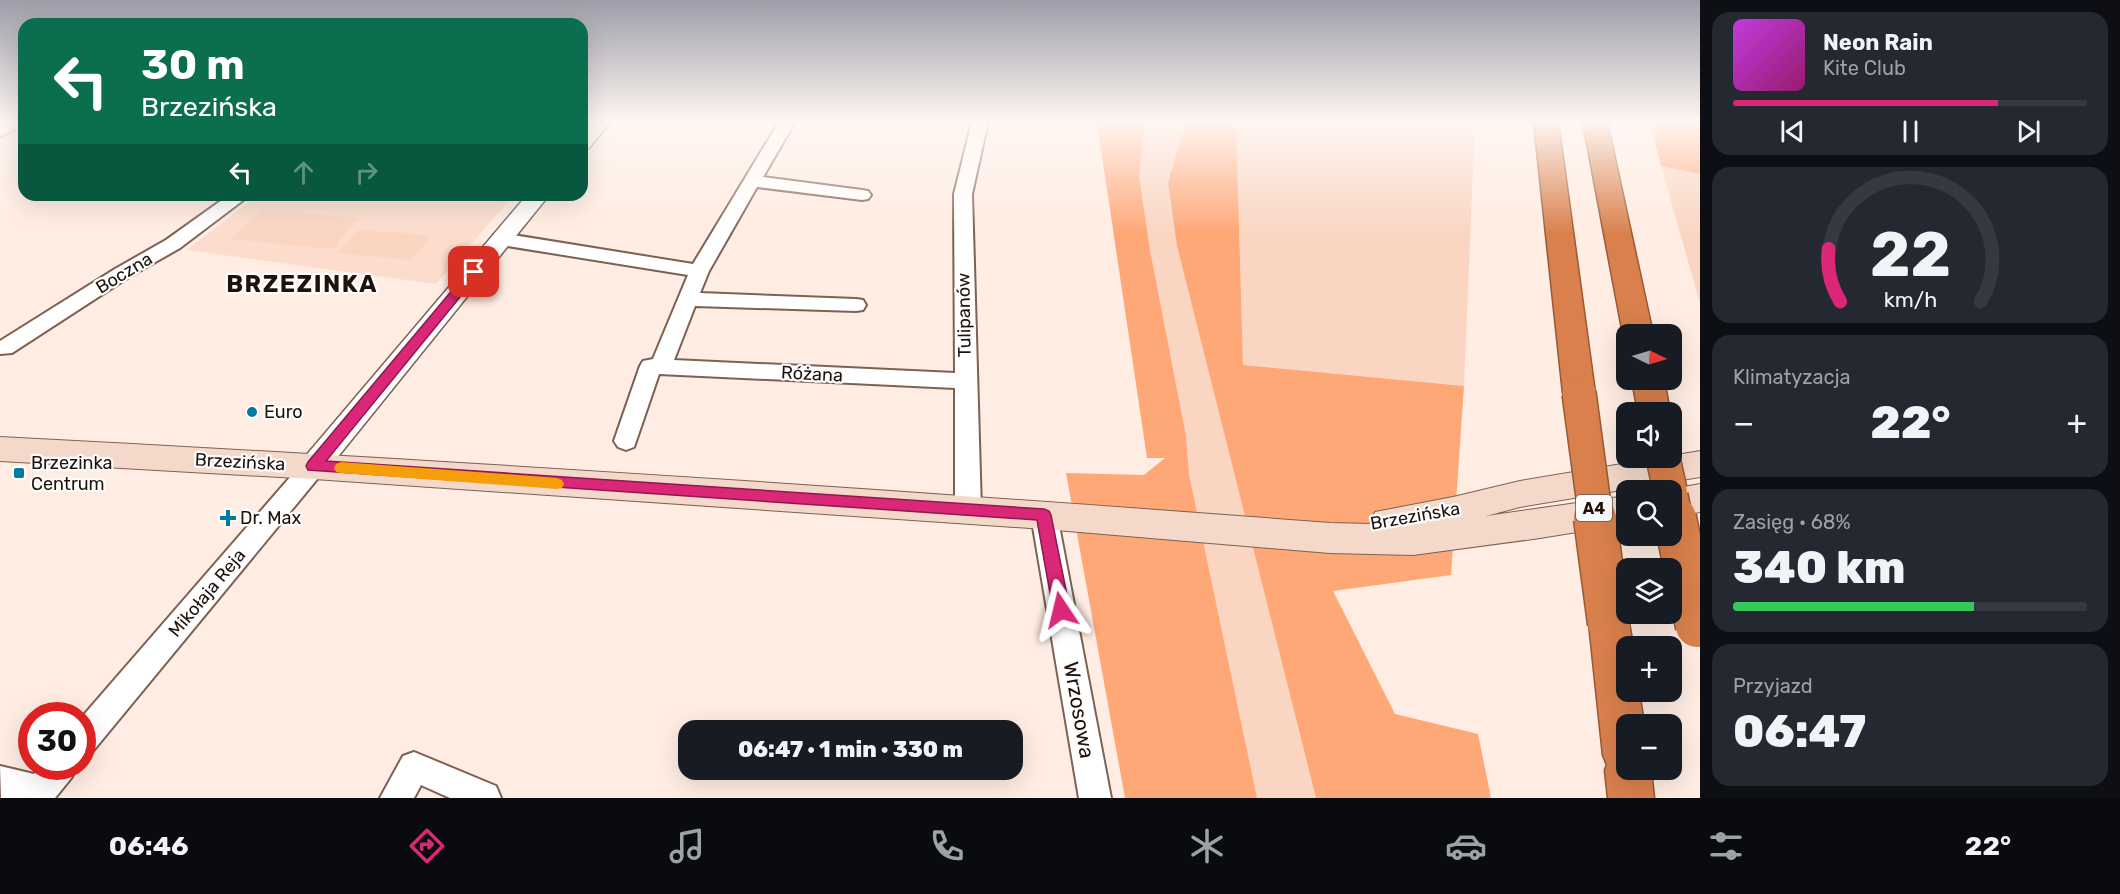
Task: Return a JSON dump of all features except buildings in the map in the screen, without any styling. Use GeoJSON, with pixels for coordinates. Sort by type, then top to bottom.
{"type":"FeatureCollection","features":[{"type":"Feature","properties":{"kind":"highway","name":"A4"},"geometry":{"type":"LineString","coordinates":[[1551,159],[1621,714]]}},
{"type":"Feature","properties":{"kind":"highway"},"geometry":{"type":"LineString","coordinates":[[1603,159],[1636,324]]}},
{"type":"Feature","properties":{"kind":"highway"},"geometry":{"type":"LineString","coordinates":[[1681,546],[1699,633]]}},
{"type":"Feature","properties":{"kind":"highway"},"geometry":{"type":"LineString","coordinates":[[1629,780],[1631,798]]}},
{"type":"Feature","properties":{"kind":"main road","name":"Brzezińska"},"geometry":{"type":"LineString","coordinates":[[0,449],[314,466],[1286,530],[1330,538],[1413,540],[1616,512]]}},
{"type":"Feature","properties":{"kind":"main road","name":"Brzezińska"},"geometry":{"type":"LineString","coordinates":[[1286,530],[1369,525],[1453,511],[1520,494],[1700,464]]}},
{"type":"Feature","properties":{"kind":"main road"},"geometry":{"type":"LineString","coordinates":[[1682,500],[1700,498]]}},
{"type":"Feature","properties":{"kind":"street"},"geometry":{"type":"LineString","coordinates":[[626,441],[655,367],[699,271],[765,159]]}},
{"type":"Feature","properties":{"kind":"street","name":"Tulipanów"},"geometry":{"type":"LineString","coordinates":[[968,510],[963,194],[971,159]]}},
{"type":"Feature","properties":{"kind":"street"},"geometry":{"type":"LineString","coordinates":[[752,181],[862,195]]}},
{"type":"Feature","properties":{"kind":"street","name":"Boczna"},"geometry":{"type":"LineString","coordinates":[[1,348],[173,244],[233,201]]}},
{"type":"Feature","properties":{"kind":"street","name":"Mikołaja Reja"},"geometry":{"type":"LineString","coordinates":[[96,724],[533,201]]}},
{"type":"Feature","properties":{"kind":"street"},"geometry":{"type":"LineString","coordinates":[[501,239],[699,271]]}},
{"type":"Feature","properties":{"kind":"street"},"geometry":{"type":"LineString","coordinates":[[686,298],[856,305]]}},
{"type":"Feature","properties":{"kind":"street","name":"Różana"},"geometry":{"type":"LineString","coordinates":[[655,367],[965,381]]}},
{"type":"Feature","properties":{"kind":"street","name":"Wrzosowa"},"geometry":{"type":"LineString","coordinates":[[1044,515],[1095,798]]}},
{"type":"Feature","properties":{"kind":"street"},"geometry":{"type":"LineString","coordinates":[[396,798],[414,767],[485,797]]}},
{"type":"Feature","properties":{"kind":"street"},"geometry":{"type":"LineString","coordinates":[[0,782],[37,794],[49,780]]}},
{"type":"Feature","properties":{"kind":"shaded area"},"geometry":{"type":"Polygon","coordinates":[[[1103,159],[1141,159],[1139,176],[1150,250],[1186,436],[1189,474],[1257,798],[1125,798],[1066,473],[1144,475],[1165,458],[1147,458],[1103,159]]]}},
{"type":"Feature","properties":{"kind":"shaded area"},"geometry":{"type":"Polygon","coordinates":[[[1141,159],[1175,159],[1168,182],[1177,246],[1316,798],[1257,798],[1189,474],[1186,436],[1150,250],[1139,176],[1141,159]]]}},
{"type":"Feature","properties":{"kind":"shaded area"},"geometry":{"type":"Polygon","coordinates":[[[1175,159],[1237,159],[1243,365],[1464,386],[1451,575],[1333,591],[1395,714],[1478,734],[1491,798],[1316,798],[1177,246],[1168,182],[1175,159]]]}},
{"type":"Feature","properties":{"kind":"shaded area"},"geometry":{"type":"Polygon","coordinates":[[[1237,159],[1473,159],[1464,386],[1243,365],[1237,159]]]}},
{"type":"Feature","properties":{"kind":"shaded area"},"geometry":{"type":"Polygon","coordinates":[[[1659,159],[1700,159],[1700,174],[1661,166],[1659,159]]]}},
{"type":"Feature","properties":{"kind":"shaded area"},"geometry":{"type":"Polygon","coordinates":[[[1661,166],[1700,174],[1700,303],[1661,166]]]}},
{"type":"Feature","properties":{"kind":"shaded area"},"geometry":{"type":"Polygon","coordinates":[[[250,201],[509,201],[436,284],[187,250],[250,201]]]}},
{"type":"Feature","properties":{"kind":"shaded area"},"geometry":{"type":"Polygon","coordinates":[[[262,209],[359,218],[332,249],[230,239],[262,209]]]}},
{"type":"Feature","properties":{"kind":"shaded area"},"geometry":{"type":"Polygon","coordinates":[[[359,229],[431,236],[411,260],[338,253],[359,229]]]}},
{"type":"Feature","properties":{"kind":"slow traffic"},"geometry":{"type":"LineString","coordinates":[[341,468],[557,484]]}},
{"type":"Feature","properties":{"kind":"place","name":"Euro"},"geometry":{"type":"Point","coordinates":[252,412]}},
{"type":"Feature","properties":{"kind":"place","name":"Brzezinka Centrum"},"geometry":{"type":"Point","coordinates":[19,473]}},
{"type":"Feature","properties":{"kind":"place","name":"Dr. Max"},"geometry":{"type":"Point","coordinates":[228,518]}},
{"type":"Feature","properties":{"kind":"district","name":"BRZEZINKA"},"geometry":{"type":"Point","coordinates":[302,284]}},
{"type":"Feature","properties":{"kind":"route"},"geometry":{"type":"LineString","coordinates":[[474,272],[314,466],[1044,515],[1061,610]]}}]}
